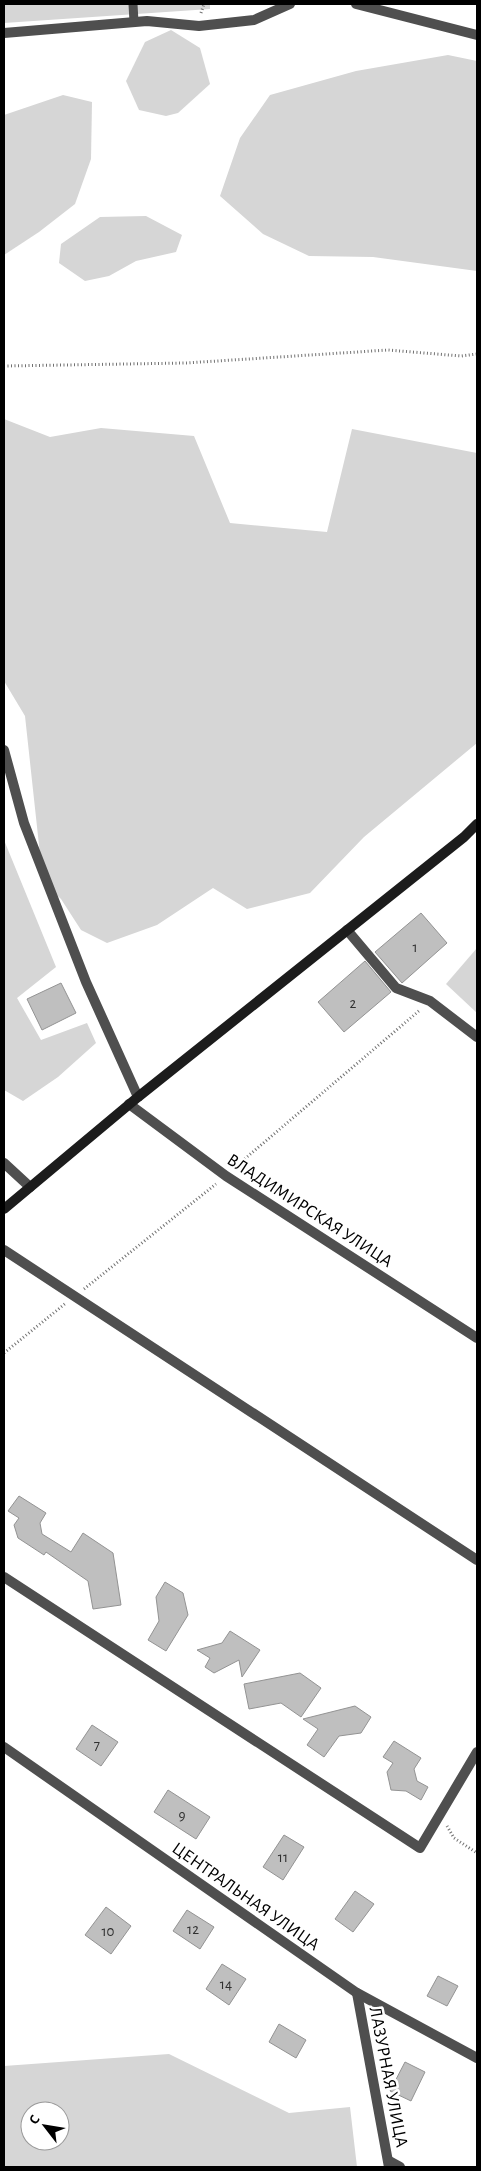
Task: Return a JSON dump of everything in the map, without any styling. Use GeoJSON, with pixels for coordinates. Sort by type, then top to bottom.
{"type":"FeatureCollection","features":[{"type":"Feature","properties":{"kind":"street"},"geometry":{"type":"LineString","coordinates":[[4,33],[147,21],[198,26],[254,20],[290,4]]}},
{"type":"Feature","properties":{"kind":"street"},"geometry":{"type":"LineString","coordinates":[[356,4],[477,35]]}},
{"type":"Feature","properties":{"kind":"street"},"geometry":{"type":"LineString","coordinates":[[4,750],[24,823],[86,982],[138,1097]]}},
{"type":"Feature","properties":{"kind":"street"},"geometry":{"type":"LineString","coordinates":[[4,1209],[129,1104],[464,837],[477,824]]}},
{"type":"Feature","properties":{"kind":"street"},"geometry":{"type":"LineString","coordinates":[[347,930],[396,988],[430,1001],[477,1036]]}},
{"type":"Feature","properties":{"kind":"street","name":"ВЛАДИМИРСКАЯ УЛИЦА"},"geometry":{"type":"LineString","coordinates":[[129,1104],[226,1176],[477,1338]]}},
{"type":"Feature","properties":{"kind":"street"},"geometry":{"type":"LineString","coordinates":[[4,1163],[30,1187]]}},
{"type":"Feature","properties":{"kind":"street"},"geometry":{"type":"LineString","coordinates":[[4,1250],[477,1560]]}},
{"type":"Feature","properties":{"kind":"street"},"geometry":{"type":"LineString","coordinates":[[4,1577],[420,1848],[477,1752]]}},
{"type":"Feature","properties":{"kind":"street","name":"ЦЕНТРАЛЬНАЯ УЛИЦА"},"geometry":{"type":"LineString","coordinates":[[4,1747],[357,1993],[477,2058]]}},
{"type":"Feature","properties":{"kind":"street","name":"ЛАЗУРНАЯ УЛИЦА"},"geometry":{"type":"LineString","coordinates":[[357,1993],[389,2164]]}},
{"type":"Feature","properties":{"kind":"street"},"geometry":{"type":"LineString","coordinates":[[389,2164],[400,2167]]}},
{"type":"Feature","properties":{"kind":"lane"},"geometry":{"type":"LineString","coordinates":[[132,4],[134,22]]}},
{"type":"Feature","properties":{"kind":"path"},"geometry":{"type":"LineString","coordinates":[[4,366],[186,363],[388,350],[461,356],[477,354]]}},
{"type":"Feature","properties":{"kind":"path"},"geometry":{"type":"LineString","coordinates":[[440,1814],[454,1838],[477,1853]]}},
{"type":"Feature","properties":{"kind":"shaded area"},"geometry":{"type":"Polygon","coordinates":[[[4,4],[210,4],[210,9],[4,23],[4,4]]]}},
{"type":"Feature","properties":{"kind":"shaded area"},"geometry":{"type":"Polygon","coordinates":[[[171,30],[200,48],[210,84],[178,113],[166,116],[139,110],[126,81],[145,42],[171,30]]]}},
{"type":"Feature","properties":{"kind":"shaded area"},"geometry":{"type":"Polygon","coordinates":[[[448,55],[477,61],[477,271],[373,257],[309,256],[263,234],[220,196],[240,138],[270,95],[356,71],[448,55]]]}},
{"type":"Feature","properties":{"kind":"shaded area"},"geometry":{"type":"Polygon","coordinates":[[[63,95],[92,102],[91,159],[75,204],[39,232],[4,255],[4,115],[63,95]]]}},
{"type":"Feature","properties":{"kind":"shaded area"},"geometry":{"type":"Polygon","coordinates":[[[146,216],[182,235],[176,252],[136,261],[109,276],[85,281],[59,263],[61,244],[100,217],[146,216]]]}},
{"type":"Feature","properties":{"kind":"shaded area"},"geometry":{"type":"Polygon","coordinates":[[[4,419],[50,437],[101,428],[194,436],[230,523],[327,532],[352,429],[477,453],[477,743],[364,837],[310,893],[247,909],[213,888],[157,925],[107,943],[81,930],[61,899],[43,882],[25,716],[4,681],[4,419]]]}},
{"type":"Feature","properties":{"kind":"shaded area"},"geometry":{"type":"Polygon","coordinates":[[[4,840],[56,967],[17,998],[41,1040],[87,1023],[96,1043],[58,1077],[23,1101],[4,1090],[4,840]]]}},
{"type":"Feature","properties":{"kind":"shaded area"},"geometry":{"type":"Polygon","coordinates":[[[477,948],[477,1013],[446,984],[477,948]]]}},
{"type":"Feature","properties":{"kind":"shaded area"},"geometry":{"type":"Polygon","coordinates":[[[169,2054],[289,2113],[350,2107],[357,2167],[4,2167],[4,2066],[169,2054]]]}},
{"type":"Feature","properties":{"kind":"building"},"geometry":{"type":"Polygon","coordinates":[[[421,913],[447,943],[402,983],[375,952],[421,913]]]}},
{"type":"Feature","properties":{"kind":"building"},"geometry":{"type":"Polygon","coordinates":[[[365,961],[391,992],[344,1032],[318,1002],[365,961]]]}},
{"type":"Feature","properties":{"kind":"building"},"geometry":{"type":"Polygon","coordinates":[[[61,983],[76,1013],[42,1030],[27,999],[61,983]]]}},
{"type":"Feature","properties":{"kind":"building"},"geometry":{"type":"Polygon","coordinates":[[[19,1496],[46,1513],[40,1523],[42,1534],[71,1552],[83,1533],[113,1553],[121,1605],[93,1609],[88,1581],[46,1552],[44,1555],[18,1538],[14,1525],[19,1518],[8,1511],[19,1496]]]}},
{"type":"Feature","properties":{"kind":"building"},"geometry":{"type":"Polygon","coordinates":[[[165,1582],[183,1593],[188,1615],[166,1651],[148,1640],[159,1621],[156,1597],[165,1582]]]}},
{"type":"Feature","properties":{"kind":"building"},"geometry":{"type":"Polygon","coordinates":[[[230,1631],[260,1650],[242,1677],[239,1660],[214,1673],[205,1667],[210,1658],[197,1650],[222,1643],[230,1631]]]}},
{"type":"Feature","properties":{"kind":"building"},"geometry":{"type":"Polygon","coordinates":[[[300,1673],[321,1688],[301,1717],[281,1703],[249,1709],[244,1684],[300,1673]]]}},
{"type":"Feature","properties":{"kind":"building"},"geometry":{"type":"Polygon","coordinates":[[[355,1706],[371,1717],[361,1733],[339,1736],[324,1757],[307,1745],[318,1729],[303,1719],[355,1706]]]}},
{"type":"Feature","properties":{"kind":"building"},"geometry":{"type":"Polygon","coordinates":[[[92,1725],[118,1742],[101,1766],[76,1749],[92,1725]]]}},
{"type":"Feature","properties":{"kind":"building"},"geometry":{"type":"Polygon","coordinates":[[[394,1741],[421,1758],[414,1769],[417,1781],[428,1787],[421,1800],[406,1791],[391,1790],[387,1772],[393,1763],[383,1757],[394,1741]]]}},
{"type":"Feature","properties":{"kind":"building"},"geometry":{"type":"Polygon","coordinates":[[[168,1790],[210,1817],[196,1839],[154,1812],[168,1790]]]}},
{"type":"Feature","properties":{"kind":"building"},"geometry":{"type":"Polygon","coordinates":[[[284,1835],[304,1847],[283,1880],[263,1867],[284,1835]]]}},
{"type":"Feature","properties":{"kind":"building"},"geometry":{"type":"Polygon","coordinates":[[[355,1891],[374,1904],[353,1932],[335,1919],[355,1891]]]}},
{"type":"Feature","properties":{"kind":"building"},"geometry":{"type":"Polygon","coordinates":[[[106,1907],[131,1926],[111,1954],[85,1935],[106,1907]]]}},
{"type":"Feature","properties":{"kind":"building"},"geometry":{"type":"Polygon","coordinates":[[[187,1910],[214,1927],[200,1949],[173,1931],[187,1910]]]}},
{"type":"Feature","properties":{"kind":"building"},"geometry":{"type":"Polygon","coordinates":[[[222,1964],[246,1979],[229,2005],[206,1989],[222,1964]]]}},
{"type":"Feature","properties":{"kind":"building"},"geometry":{"type":"Polygon","coordinates":[[[438,1976],[458,1986],[447,2006],[427,1996],[438,1976]]]}},
{"type":"Feature","properties":{"kind":"building"},"geometry":{"type":"Polygon","coordinates":[[[279,2024],[306,2040],[296,2058],[269,2042],[279,2024]]]}},
{"type":"Feature","properties":{"kind":"building"},"geometry":{"type":"Polygon","coordinates":[[[405,2062],[425,2072],[411,2101],[390,2091],[405,2062]]]}}]}
